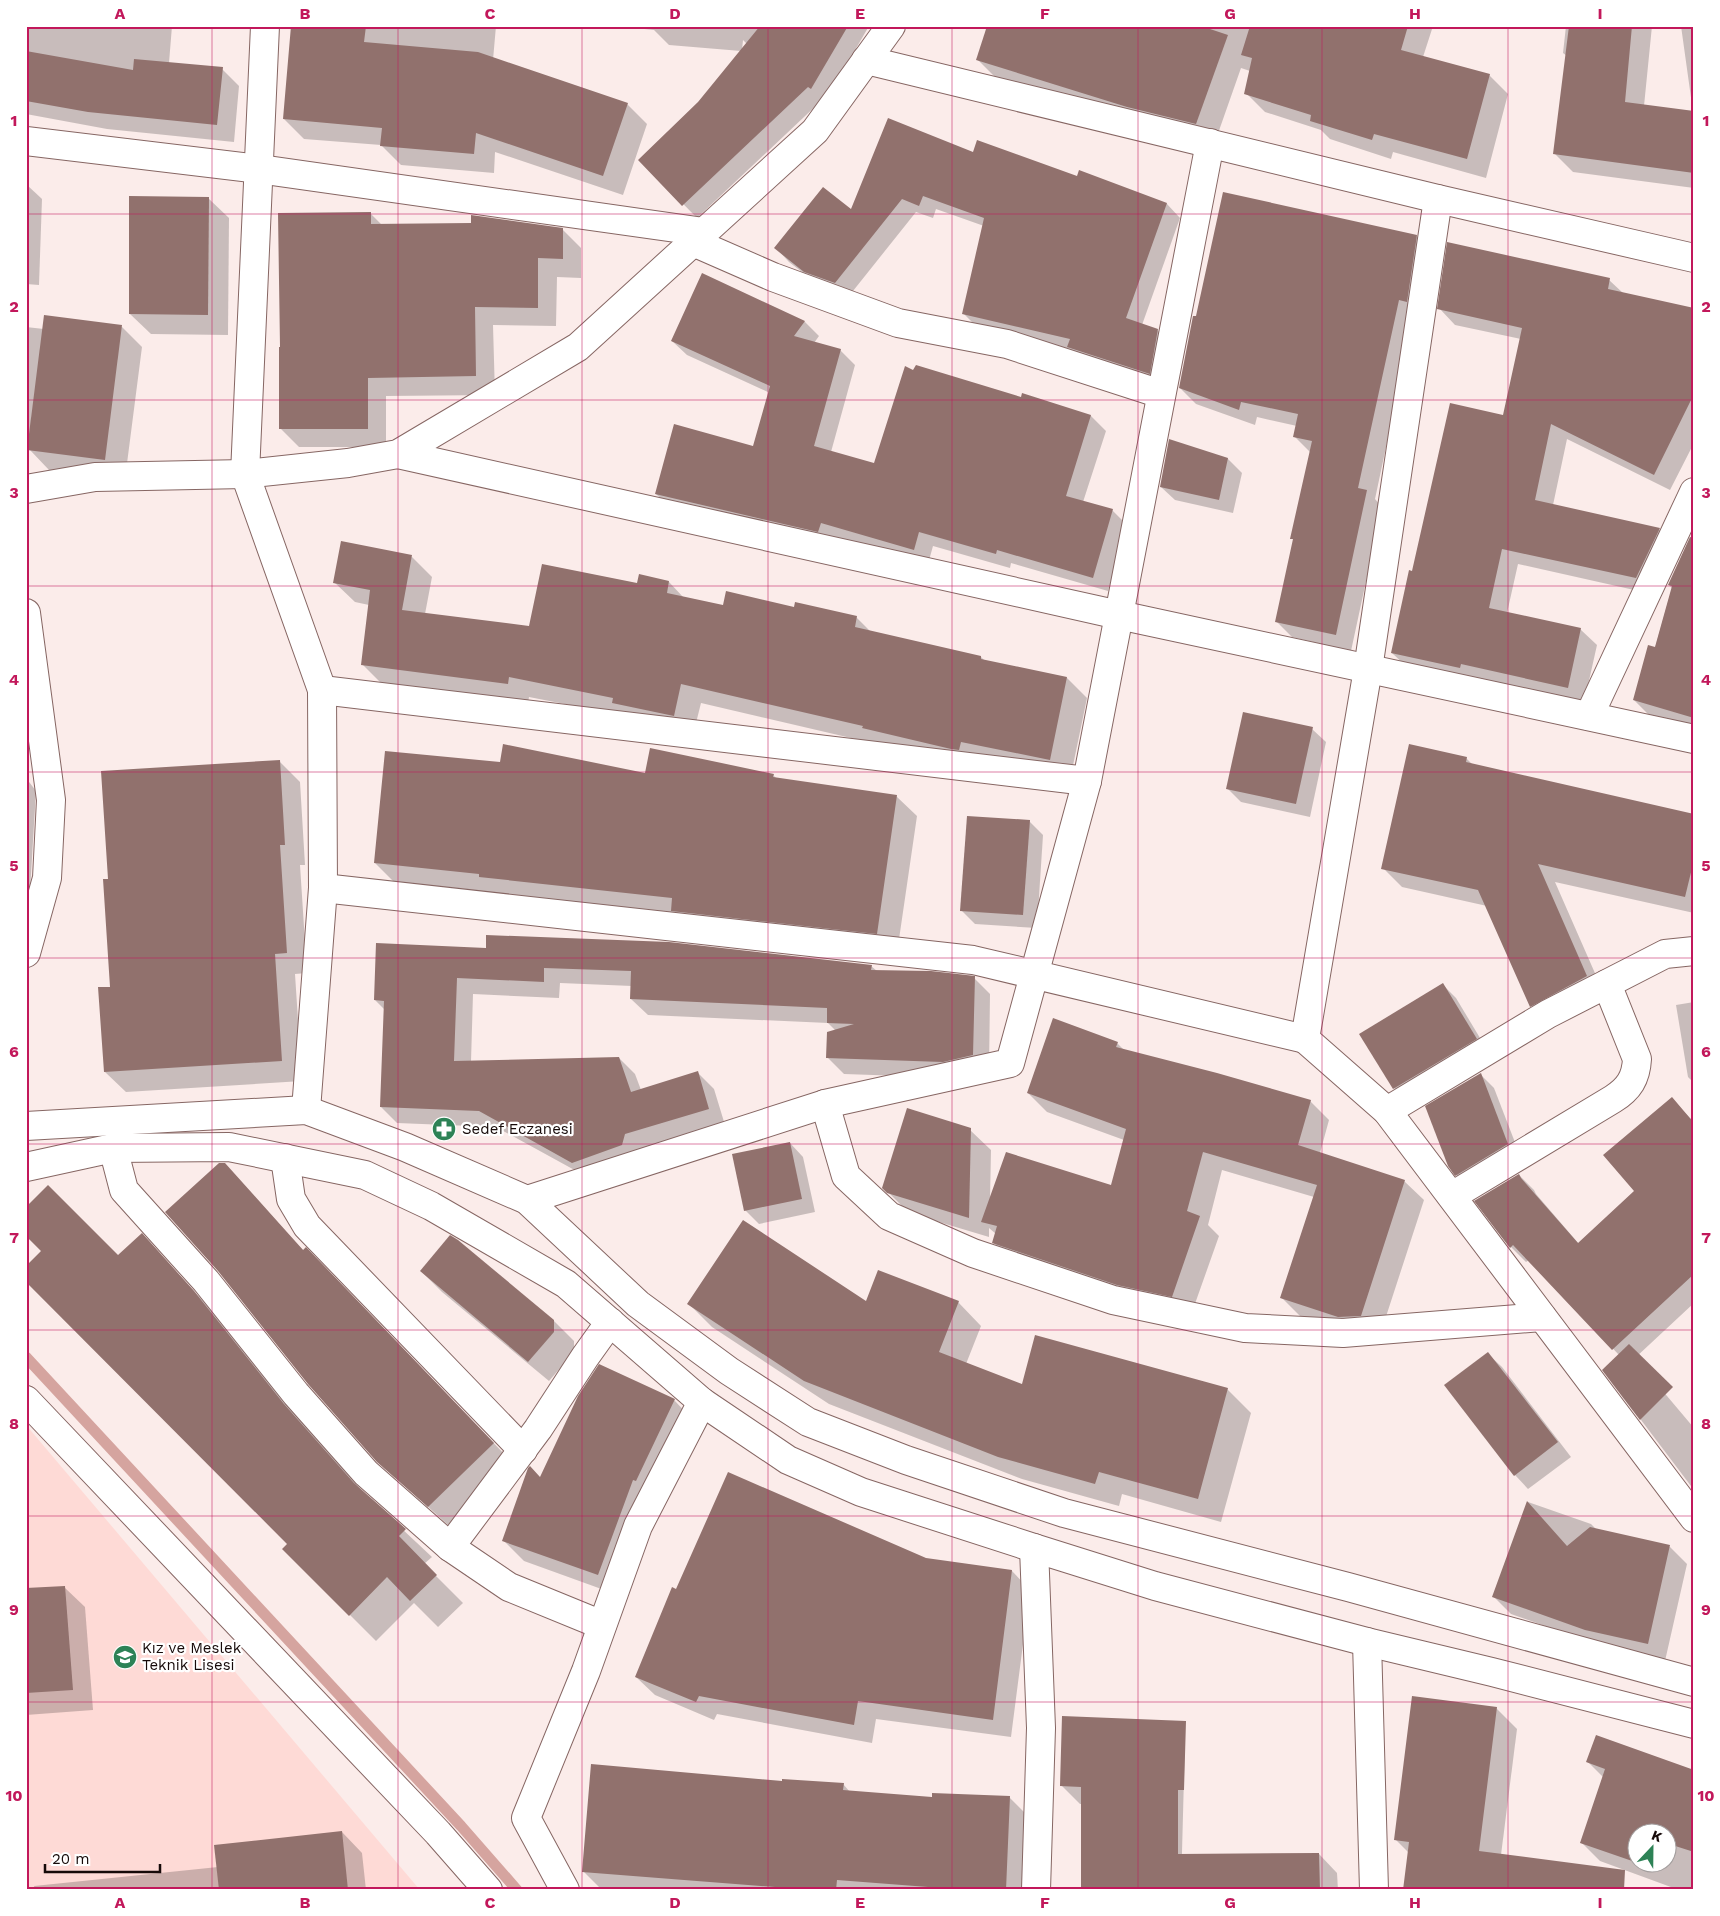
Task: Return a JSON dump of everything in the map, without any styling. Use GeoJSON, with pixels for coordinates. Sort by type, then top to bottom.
{"type":"FeatureCollection","features":[{"type":"Feature","properties":{"kind":"street"},"geometry":{"type":"LineString","coordinates":[[265,26],[245,474],[322,690],[323,888],[306,1110]]}},
{"type":"Feature","properties":{"kind":"street"},"geometry":{"type":"LineString","coordinates":[[26,489],[95,477],[245,474],[348,463],[398,454],[578,347],[815,131],[891,26]]}},
{"type":"Feature","properties":{"kind":"street"},"geometry":{"type":"LineString","coordinates":[[866,60],[1438,199],[1694,258]]}},
{"type":"Feature","properties":{"kind":"street"},"geometry":{"type":"LineString","coordinates":[[26,141],[258,169],[698,237],[773,277],[898,323],[1007,344],[1161,394]]}},
{"type":"Feature","properties":{"kind":"street"},"geometry":{"type":"LineString","coordinates":[[527,1200],[825,1104],[1010,1062],[1032,975],[1087,781],[1210,144]]}},
{"type":"Feature","properties":{"kind":"street"},"geometry":{"type":"LineString","coordinates":[[1305,1039],[1368,669],[1438,199]]}},
{"type":"Feature","properties":{"kind":"street"},"geometry":{"type":"LineString","coordinates":[[398,454],[1119,615],[1694,739]]}},
{"type":"Feature","properties":{"kind":"street"},"geometry":{"type":"LineString","coordinates":[[1589,716],[1687,521],[1694,492]]}},
{"type":"Feature","properties":{"kind":"street"},"geometry":{"type":"LineString","coordinates":[[26,613],[51,800],[47,878],[26,953]]}},
{"type":"Feature","properties":{"kind":"street"},"geometry":{"type":"LineString","coordinates":[[322,690],[1087,781]]}},
{"type":"Feature","properties":{"kind":"street"},"geometry":{"type":"LineString","coordinates":[[323,888],[973,960],[1305,1039],[1387,1111],[1694,1518]]}},
{"type":"Feature","properties":{"kind":"street"},"geometry":{"type":"LineString","coordinates":[[1387,1111],[1548,1014],[1665,954],[1694,951]]}},
{"type":"Feature","properties":{"kind":"street"},"geometry":{"type":"LineString","coordinates":[[1452,1196],[1619,1096],[1633,1081],[1637,1058],[1607,984]]}},
{"type":"Feature","properties":{"kind":"street"},"geometry":{"type":"LineString","coordinates":[[825,1104],[846,1176],[889,1216],[973,1253],[1113,1300],[1245,1328],[1343,1333],[1542,1317]]}},
{"type":"Feature","properties":{"kind":"street"},"geometry":{"type":"LineString","coordinates":[[26,1126],[306,1110],[406,1147],[527,1200],[638,1304],[729,1371],[808,1422],[906,1460],[1064,1513],[1348,1587],[1694,1682]]}},
{"type":"Feature","properties":{"kind":"street"},"geometry":{"type":"LineString","coordinates":[[26,1167],[113,1148],[229,1147],[366,1175],[431,1206],[566,1284],[702,1402],[788,1460],[861,1492],[1155,1586],[1367,1642],[1502,1674],[1694,1724]]}},
{"type":"Feature","properties":{"kind":"street"},"geometry":{"type":"LineString","coordinates":[[113,1148],[124,1190],[206,1281],[296,1394],[366,1473],[450,1547],[508,1587],[602,1625]]}},
{"type":"Feature","properties":{"kind":"street"},"geometry":{"type":"LineString","coordinates":[[285,1158],[291,1199],[307,1226],[523,1450]]}},
{"type":"Feature","properties":{"kind":"street"},"geometry":{"type":"LineString","coordinates":[[450,1547],[523,1450],[610,1322]]}},
{"type":"Feature","properties":{"kind":"street"},"geometry":{"type":"LineString","coordinates":[[26,1400],[438,1833],[488,1890]]}},
{"type":"Feature","properties":{"kind":"street"},"geometry":{"type":"LineString","coordinates":[[565,1890],[526,1818],[586,1671],[638,1526],[702,1402]]}},
{"type":"Feature","properties":{"kind":"street"},"geometry":{"type":"LineString","coordinates":[[1034,1548],[1041,1728],[1036,1890]]}},
{"type":"Feature","properties":{"kind":"street"},"geometry":{"type":"LineString","coordinates":[[1367,1642],[1374,1890]]}},
{"type":"Feature","properties":{"kind":"shaded area","name":"Kız ve Meslek Teknik Lisesi"},"geometry":{"type":"Polygon","coordinates":[[[26,1425],[420,1890],[26,1890],[26,1425]]]}},
{"type":"Feature","properties":{"kind":"building"},"geometry":{"type":"Polygon","coordinates":[[[291,26],[366,26],[364,42],[478,52],[628,103],[603,176],[476,133],[474,154],[380,146],[382,128],[283,119],[291,26]]]}},
{"type":"Feature","properties":{"kind":"building"},"geometry":{"type":"Polygon","coordinates":[[[760,26],[848,26],[811,89],[808,87],[682,206],[638,160],[698,102],[760,26]]]}},
{"type":"Feature","properties":{"kind":"building"},"geometry":{"type":"Polygon","coordinates":[[[987,26],[1201,26],[1228,35],[1196,124],[1127,107],[976,60],[987,26]]]}},
{"type":"Feature","properties":{"kind":"building"},"geometry":{"type":"Polygon","coordinates":[[[1250,26],[1408,26],[1401,50],[1490,74],[1467,159],[1374,134],[1372,140],[1310,121],[1311,115],[1244,94],[1252,58],[1241,55],[1250,26]]]}},
{"type":"Feature","properties":{"kind":"building"},"geometry":{"type":"Polygon","coordinates":[[[1569,26],[1632,26],[1625,102],[1694,111],[1694,173],[1553,154],[1569,26]]]}},
{"type":"Feature","properties":{"kind":"building"},"geometry":{"type":"Polygon","coordinates":[[[26,51],[133,70],[134,59],[223,67],[217,125],[88,112],[26,101],[26,51]]]}},
{"type":"Feature","properties":{"kind":"building"},"geometry":{"type":"Polygon","coordinates":[[[888,118],[973,152],[977,140],[1077,176],[1079,170],[1167,203],[1126,318],[1158,329],[1150,374],[1067,347],[1070,339],[962,314],[984,218],[923,196],[919,206],[902,199],[835,283],[804,272],[774,248],[823,187],[851,209],[888,118]]]}},
{"type":"Feature","properties":{"kind":"building"},"geometry":{"type":"Polygon","coordinates":[[[1223,192],[1417,235],[1407,302],[1399,300],[1358,488],[1367,490],[1336,635],[1275,622],[1293,539],[1290,539],[1312,441],[1293,437],[1298,414],[1241,402],[1239,410],[1179,388],[1193,316],[1196,316],[1223,192]]]}},
{"type":"Feature","properties":{"kind":"building"},"geometry":{"type":"Polygon","coordinates":[[[129,196],[209,197],[208,315],[129,314],[129,196]]]}},
{"type":"Feature","properties":{"kind":"building"},"geometry":{"type":"Polygon","coordinates":[[[371,212],[371,224],[471,223],[471,215],[563,228],[563,259],[538,258],[538,308],[475,307],[476,376],[368,378],[368,429],[279,429],[278,213],[371,212]]]}},
{"type":"Feature","properties":{"kind":"building"},"geometry":{"type":"Polygon","coordinates":[[[1447,242],[1610,278],[1608,289],[1694,308],[1694,394],[1654,475],[1551,424],[1535,500],[1660,528],[1636,578],[1502,549],[1489,608],[1581,628],[1568,688],[1461,664],[1460,668],[1391,653],[1409,570],[1412,571],[1450,403],[1503,415],[1522,328],[1437,309],[1447,242]]]}},
{"type":"Feature","properties":{"kind":"building"},"geometry":{"type":"Polygon","coordinates":[[[702,273],[805,321],[794,336],[841,349],[814,446],[874,463],[905,366],[913,370],[916,365],[1021,397],[1022,393],[1091,415],[1066,496],[1113,509],[1093,578],[997,550],[996,554],[919,532],[914,550],[821,523],[818,532],[655,494],[674,424],[753,446],[770,386],[671,341],[702,273]]]}},
{"type":"Feature","properties":{"kind":"building"},"geometry":{"type":"Polygon","coordinates":[[[44,315],[122,325],[105,460],[27,450],[44,315]]]}},
{"type":"Feature","properties":{"kind":"building"},"geometry":{"type":"Polygon","coordinates":[[[1169,439],[1228,458],[1219,500],[1160,487],[1169,439]]]}},
{"type":"Feature","properties":{"kind":"building"},"geometry":{"type":"Polygon","coordinates":[[[1690,537],[1694,538],[1694,718],[1633,700],[1648,645],[1655,647],[1672,586],[1668,585],[1690,537]]]}},
{"type":"Feature","properties":{"kind":"building"},"geometry":{"type":"Polygon","coordinates":[[[341,541],[412,555],[402,610],[529,626],[542,564],[637,583],[639,574],[669,581],[667,593],[723,605],[726,591],[794,607],[795,602],[857,616],[855,627],[981,656],[981,659],[1067,677],[1050,760],[961,742],[959,750],[951,749],[862,728],[863,726],[681,684],[674,716],[612,703],[613,698],[509,677],[508,684],[361,665],[370,590],[333,583],[341,541]]]}},
{"type":"Feature","properties":{"kind":"building"},"geometry":{"type":"Polygon","coordinates":[[[1243,712],[1313,727],[1296,804],[1226,789],[1243,712]]]}},
{"type":"Feature","properties":{"kind":"building"},"geometry":{"type":"Polygon","coordinates":[[[503,744],[645,773],[650,748],[774,774],[773,777],[897,795],[877,934],[671,911],[672,898],[479,877],[479,874],[374,863],[385,751],[500,762],[503,744]]]}},
{"type":"Feature","properties":{"kind":"building"},"geometry":{"type":"Polygon","coordinates":[[[1409,744],[1467,757],[1466,762],[1694,814],[1694,860],[1685,897],[1538,864],[1587,976],[1530,1007],[1478,890],[1381,869],[1409,744]]]}},
{"type":"Feature","properties":{"kind":"building"},"geometry":{"type":"Polygon","coordinates":[[[280,760],[285,845],[280,845],[287,953],[275,954],[282,1061],[104,1072],[98,987],[110,987],[103,879],[108,879],[101,771],[280,760]]]}},
{"type":"Feature","properties":{"kind":"building"},"geometry":{"type":"Polygon","coordinates":[[[967,816],[1030,820],[1023,915],[960,911],[967,816]]]}},
{"type":"Feature","properties":{"kind":"building"},"geometry":{"type":"Polygon","coordinates":[[[486,935],[669,942],[872,965],[871,970],[931,971],[975,976],[973,1055],[943,1062],[826,1058],[827,1032],[854,1024],[827,1023],[827,1008],[630,999],[631,971],[544,968],[544,982],[457,978],[454,1061],[619,1057],[631,1092],[698,1071],[709,1109],[625,1134],[622,1145],[572,1163],[479,1111],[380,1107],[384,1001],[374,1000],[376,943],[486,948],[486,935]]]}},
{"type":"Feature","properties":{"kind":"building"},"geometry":{"type":"Polygon","coordinates":[[[1443,983],[1477,1039],[1393,1089],[1359,1034],[1443,983]]]}},
{"type":"Feature","properties":{"kind":"building"},"geometry":{"type":"Polygon","coordinates":[[[1053,1018],[1118,1042],[1116,1047],[1311,1100],[1298,1145],[1405,1180],[1361,1316],[1338,1317],[1280,1298],[1317,1185],[1203,1152],[1187,1211],[1200,1216],[1172,1297],[1117,1285],[992,1243],[997,1226],[981,1222],[1006,1152],[1111,1185],[1126,1129],[1027,1093],[1053,1018]]]}},
{"type":"Feature","properties":{"kind":"building"},"geometry":{"type":"Polygon","coordinates":[[[1481,1073],[1508,1144],[1455,1176],[1448,1166],[1425,1106],[1481,1073]]]}},
{"type":"Feature","properties":{"kind":"building"},"geometry":{"type":"Polygon","coordinates":[[[1672,1097],[1694,1123],[1694,1274],[1612,1350],[1513,1245],[1510,1248],[1474,1201],[1519,1174],[1578,1243],[1634,1191],[1603,1155],[1672,1097]]]}},
{"type":"Feature","properties":{"kind":"building"},"geometry":{"type":"Polygon","coordinates":[[[907,1108],[971,1128],[969,1218],[887,1193],[882,1188],[907,1108]]]}},
{"type":"Feature","properties":{"kind":"building"},"geometry":{"type":"Polygon","coordinates":[[[790,1142],[802,1199],[744,1211],[732,1154],[790,1142]]]}},
{"type":"Feature","properties":{"kind":"building"},"geometry":{"type":"Polygon","coordinates":[[[219,1163],[225,1163],[303,1250],[306,1247],[494,1443],[428,1507],[377,1462],[308,1384],[218,1271],[165,1212],[219,1163]]]}},
{"type":"Feature","properties":{"kind":"building"},"geometry":{"type":"Polygon","coordinates":[[[48,1185],[118,1255],[142,1233],[194,1291],[284,1404],[354,1483],[406,1529],[399,1536],[437,1575],[410,1601],[387,1577],[349,1616],[282,1549],[287,1544],[26,1282],[26,1266],[41,1251],[26,1236],[26,1207],[48,1185]]]}},
{"type":"Feature","properties":{"kind":"building"},"geometry":{"type":"Polygon","coordinates":[[[743,1220],[866,1301],[878,1270],[959,1301],[939,1352],[1022,1384],[1035,1335],[1228,1388],[1198,1499],[1099,1472],[1095,1484],[998,1457],[804,1381],[687,1304],[743,1220]]]}},
{"type":"Feature","properties":{"kind":"building"},"geometry":{"type":"Polygon","coordinates":[[[450,1235],[554,1320],[554,1332],[528,1362],[420,1271],[450,1235]]]}},
{"type":"Feature","properties":{"kind":"building"},"geometry":{"type":"Polygon","coordinates":[[[1629,1344],[1673,1387],[1640,1420],[1602,1370],[1629,1344]]]}},
{"type":"Feature","properties":{"kind":"building"},"geometry":{"type":"Polygon","coordinates":[[[1488,1352],[1558,1442],[1514,1476],[1444,1385],[1488,1352]]]}},
{"type":"Feature","properties":{"kind":"building"},"geometry":{"type":"Polygon","coordinates":[[[599,1364],[675,1399],[636,1481],[633,1480],[598,1575],[502,1541],[528,1468],[530,1466],[540,1477],[578,1396],[599,1364]]]}},
{"type":"Feature","properties":{"kind":"building"},"geometry":{"type":"Polygon","coordinates":[[[728,1472],[926,1558],[1012,1570],[993,1720],[858,1701],[854,1725],[699,1696],[696,1702],[635,1677],[672,1587],[676,1589],[728,1472]]]}},
{"type":"Feature","properties":{"kind":"building"},"geometry":{"type":"Polygon","coordinates":[[[1527,1501],[1567,1546],[1590,1527],[1670,1545],[1648,1644],[1585,1630],[1492,1597],[1527,1501]]]}},
{"type":"Feature","properties":{"kind":"building"},"geometry":{"type":"Polygon","coordinates":[[[65,1586],[73,1690],[26,1693],[26,1588],[65,1586]]]}},
{"type":"Feature","properties":{"kind":"building"},"geometry":{"type":"Polygon","coordinates":[[[1412,1696],[1497,1707],[1479,1851],[1625,1870],[1624,1890],[1403,1890],[1409,1842],[1394,1840],[1412,1696]]]}},
{"type":"Feature","properties":{"kind":"building"},"geometry":{"type":"Polygon","coordinates":[[[1062,1716],[1186,1721],[1184,1790],[1178,1790],[1178,1854],[1319,1853],[1320,1890],[1081,1890],[1081,1787],[1060,1786],[1062,1716]]]}},
{"type":"Feature","properties":{"kind":"building"},"geometry":{"type":"Polygon","coordinates":[[[1596,1735],[1694,1770],[1694,1852],[1678,1847],[1678,1824],[1628,1824],[1628,1860],[1580,1843],[1605,1769],[1586,1762],[1596,1735]]]}},
{"type":"Feature","properties":{"kind":"building"},"geometry":{"type":"Polygon","coordinates":[[[591,1764],[782,1781],[782,1779],[844,1783],[843,1790],[932,1797],[932,1793],[1010,1796],[1006,1890],[928,1890],[928,1887],[837,1880],[836,1890],[775,1890],[775,1887],[582,1872],[591,1764]]]}},
{"type":"Feature","properties":{"kind":"building"},"geometry":{"type":"Polygon","coordinates":[[[342,1831],[348,1890],[219,1890],[214,1845],[342,1831]]]}},
{"type":"Feature","properties":{"kind":"waterway"},"geometry":{"type":"LineString","coordinates":[[26,1357],[461,1826],[517,1890]]}},
{"type":"Feature","properties":{"kind":"place","name":"Sedef Eczanesi"},"geometry":{"type":"Point","coordinates":[444,1129]}},
{"type":"Feature","properties":{"kind":"place","name":"Kız ve Meslek Teknik Lisesi"},"geometry":{"type":"Point","coordinates":[125,1657]}}]}
